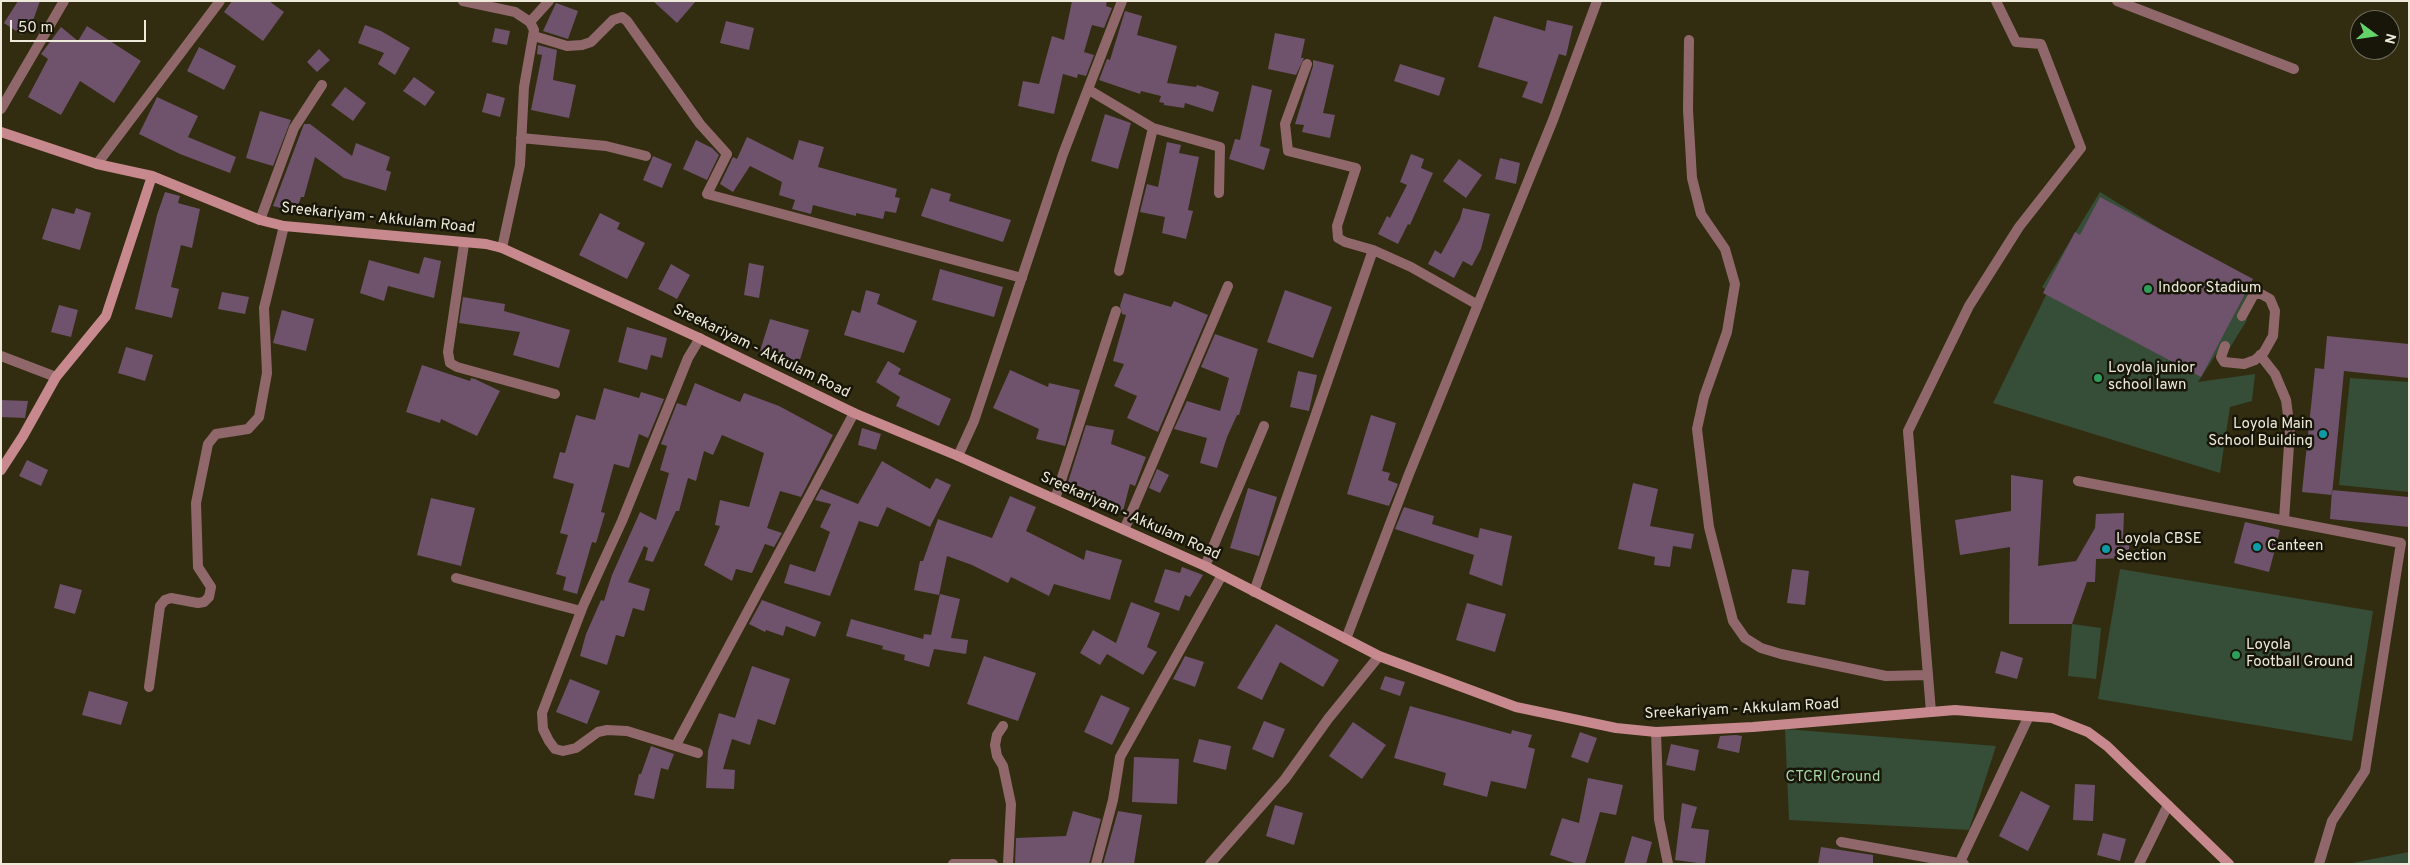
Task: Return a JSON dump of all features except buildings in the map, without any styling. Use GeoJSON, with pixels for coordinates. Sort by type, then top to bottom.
{"type":"FeatureCollection","features":[{"type":"Feature","properties":{"kind":"main road","name":"Sreekariyam - Akkulam Road"},"geometry":{"type":"LineString","coordinates":[[1,132],[64,151],[97,164],[152,176],[260,220],[284,226],[464,244],[486,244],[502,248],[700,338],[854,413],[958,456],[1205,566],[1379,656],[1516,707],[1616,728],[1656,732],[1955,710],[2052,718],[2088,732],[2107,746],[2229,864]]}},
{"type":"Feature","properties":{"kind":"main road"},"geometry":{"type":"LineString","coordinates":[[1,470],[23,436],[56,377],[106,316],[152,176]]}},
{"type":"Feature","properties":{"kind":"street"},"geometry":{"type":"LineString","coordinates":[[1,109],[64,1]]}},
{"type":"Feature","properties":{"kind":"street"},"geometry":{"type":"LineString","coordinates":[[97,164],[220,1]]}},
{"type":"Feature","properties":{"kind":"street"},"geometry":{"type":"LineString","coordinates":[[463,1],[515,12],[530,22],[534,30],[524,87],[520,164],[502,248]]}},
{"type":"Feature","properties":{"kind":"street"},"geometry":{"type":"LineString","coordinates":[[530,22],[548,1]]}},
{"type":"Feature","properties":{"kind":"street"},"geometry":{"type":"LineString","coordinates":[[958,456],[974,421],[1062,154],[1089,90],[1122,1]]}},
{"type":"Feature","properties":{"kind":"street"},"geometry":{"type":"LineString","coordinates":[[1346,638],[1409,474],[1553,120],[1597,1]]}},
{"type":"Feature","properties":{"kind":"street"},"geometry":{"type":"LineString","coordinates":[[1931,712],[1908,431],[1969,306],[2019,227],[2081,148],[2041,44],[2016,42],[1996,1]]}},
{"type":"Feature","properties":{"kind":"street"},"geometry":{"type":"LineString","coordinates":[[2118,1],[2294,69]]}},
{"type":"Feature","properties":{"kind":"street"},"geometry":{"type":"LineString","coordinates":[[534,36],[567,46],[582,45],[591,42],[612,20],[622,18],[627,21],[700,124],[727,154],[707,194],[1022,278]]}},
{"type":"Feature","properties":{"kind":"street"},"geometry":{"type":"LineString","coordinates":[[1689,40],[1688,110],[1692,178],[1702,214],[1725,249],[1735,284],[1727,332],[1704,397],[1698,429],[1709,527],[1732,621],[1745,638],[1761,648],[1781,654],[1886,676],[1928,675]]}},
{"type":"Feature","properties":{"kind":"street"},"geometry":{"type":"LineString","coordinates":[[1308,64],[1285,124],[1288,151],[1356,168],[1336,226],[1336,234],[1345,242],[1373,250],[1411,267],[1478,305]]}},
{"type":"Feature","properties":{"kind":"street"},"geometry":{"type":"LineString","coordinates":[[260,220],[294,128],[322,85]]}},
{"type":"Feature","properties":{"kind":"street"},"geometry":{"type":"LineString","coordinates":[[1089,90],[1153,128],[1220,147],[1219,193]]}},
{"type":"Feature","properties":{"kind":"street"},"geometry":{"type":"LineString","coordinates":[[1119,271],[1153,128]]}},
{"type":"Feature","properties":{"kind":"street"},"geometry":{"type":"LineString","coordinates":[[521,138],[606,146],[646,156]]}},
{"type":"Feature","properties":{"kind":"street"},"geometry":{"type":"LineString","coordinates":[[148,687],[160,606],[164,600],[171,598],[204,602],[209,597],[211,587],[198,567],[196,503],[199,486],[208,444],[216,434],[248,428],[259,417],[267,373],[264,308],[284,226]]}},
{"type":"Feature","properties":{"kind":"street"},"geometry":{"type":"LineString","coordinates":[[464,244],[448,352],[450,363],[458,367],[555,394]]}},
{"type":"Feature","properties":{"kind":"street"},"geometry":{"type":"LineString","coordinates":[[1254,592],[1373,250]]}},
{"type":"Feature","properties":{"kind":"street"},"geometry":{"type":"LineString","coordinates":[[1124,530],[1228,286]]}},
{"type":"Feature","properties":{"kind":"street"},"geometry":{"type":"LineString","coordinates":[[2225,346],[2221,357],[2224,362],[2244,364],[2255,360],[2273,336],[2275,311],[2270,298],[2261,294],[2254,294],[2242,316]]}},
{"type":"Feature","properties":{"kind":"street"},"geometry":{"type":"LineString","coordinates":[[1055,499],[1116,311]]}},
{"type":"Feature","properties":{"kind":"street"},"geometry":{"type":"LineString","coordinates":[[698,753],[627,731],[607,730],[598,732],[576,748],[563,751],[555,749],[542,729],[542,713],[581,611],[622,521],[688,358],[700,338]]}},
{"type":"Feature","properties":{"kind":"street"},"geometry":{"type":"LineString","coordinates":[[2260,355],[2275,374],[2287,407],[2290,430],[2284,520]]}},
{"type":"Feature","properties":{"kind":"street"},"geometry":{"type":"LineString","coordinates":[[1,356],[56,377]]}},
{"type":"Feature","properties":{"kind":"street"},"geometry":{"type":"LineString","coordinates":[[676,745],[854,413]]}},
{"type":"Feature","properties":{"kind":"street"},"geometry":{"type":"LineString","coordinates":[[1205,566],[1264,426]]}},
{"type":"Feature","properties":{"kind":"street"},"geometry":{"type":"LineString","coordinates":[[2078,481],[2401,543],[2365,771],[2332,821],[2318,864]]}},
{"type":"Feature","properties":{"kind":"street"},"geometry":{"type":"LineString","coordinates":[[1096,864],[1113,800],[1120,756],[1222,575]]}},
{"type":"Feature","properties":{"kind":"street"},"geometry":{"type":"LineString","coordinates":[[456,578],[581,611]]}},
{"type":"Feature","properties":{"kind":"street"},"geometry":{"type":"LineString","coordinates":[[1210,864],[1285,779],[1328,719],[1379,656]]}},
{"type":"Feature","properties":{"kind":"street"},"geometry":{"type":"LineString","coordinates":[[1841,842],[1961,863],[2029,716]]}},
{"type":"Feature","properties":{"kind":"street"},"geometry":{"type":"LineString","coordinates":[[1003,726],[997,735],[995,745],[997,756],[1003,766],[1011,804],[1008,864]]}},
{"type":"Feature","properties":{"kind":"street"},"geometry":{"type":"LineString","coordinates":[[1656,732],[1659,819],[1668,864]]}},
{"type":"Feature","properties":{"kind":"street"},"geometry":{"type":"LineString","coordinates":[[2139,864],[2168,805]]}},
{"type":"Feature","properties":{"kind":"street"},"geometry":{"type":"LineString","coordinates":[[953,864],[994,864]]}},
{"type":"Feature","properties":{"kind":"green space"},"geometry":{"type":"Polygon","coordinates":[[[2100,192],[2253,286],[2240,313],[2247,320],[2229,349],[2222,345],[2198,382],[2255,374],[2252,401],[2230,407],[2220,473],[1993,403],[2048,291],[2042,287],[2100,192]]]}},
{"type":"Feature","properties":{"kind":"green space"},"geometry":{"type":"Polygon","coordinates":[[[2350,378],[2409,382],[2409,492],[2339,485],[2350,378]]]}},
{"type":"Feature","properties":{"kind":"green space","name":"Loyola Football Ground"},"geometry":{"type":"Polygon","coordinates":[[[2120,569],[2373,611],[2352,741],[2098,699],[2120,569]]]}},
{"type":"Feature","properties":{"kind":"green space"},"geometry":{"type":"Polygon","coordinates":[[[2072,624],[2101,628],[2096,679],[2068,676],[2072,624]]]}},
{"type":"Feature","properties":{"kind":"green space","name":"CTCRI Ground"},"geometry":{"type":"Polygon","coordinates":[[[1785,729],[1996,746],[1969,830],[1789,820],[1785,729]]]}},
{"type":"Feature","properties":{"kind":"green space"},"geometry":{"type":"Polygon","coordinates":[[[2409,852],[2409,864],[2347,864],[2409,852]]]}},
{"type":"Feature","properties":{"kind":"place","name":"Indoor Stadium"},"geometry":{"type":"Point","coordinates":[2148,289]}},
{"type":"Feature","properties":{"kind":"place","name":"Loyola junior school lawn"},"geometry":{"type":"Point","coordinates":[2098,378]}},
{"type":"Feature","properties":{"kind":"place","name":"Loyola Main School Building"},"geometry":{"type":"Point","coordinates":[2323,434]}},
{"type":"Feature","properties":{"kind":"place","name":"Canteen"},"geometry":{"type":"Point","coordinates":[2257,547]}},
{"type":"Feature","properties":{"kind":"place","name":"Loyola CBSE Section"},"geometry":{"type":"Point","coordinates":[2106,549]}},
{"type":"Feature","properties":{"kind":"place","name":"Loyola Football Ground"},"geometry":{"type":"Point","coordinates":[2236,655]}}]}
